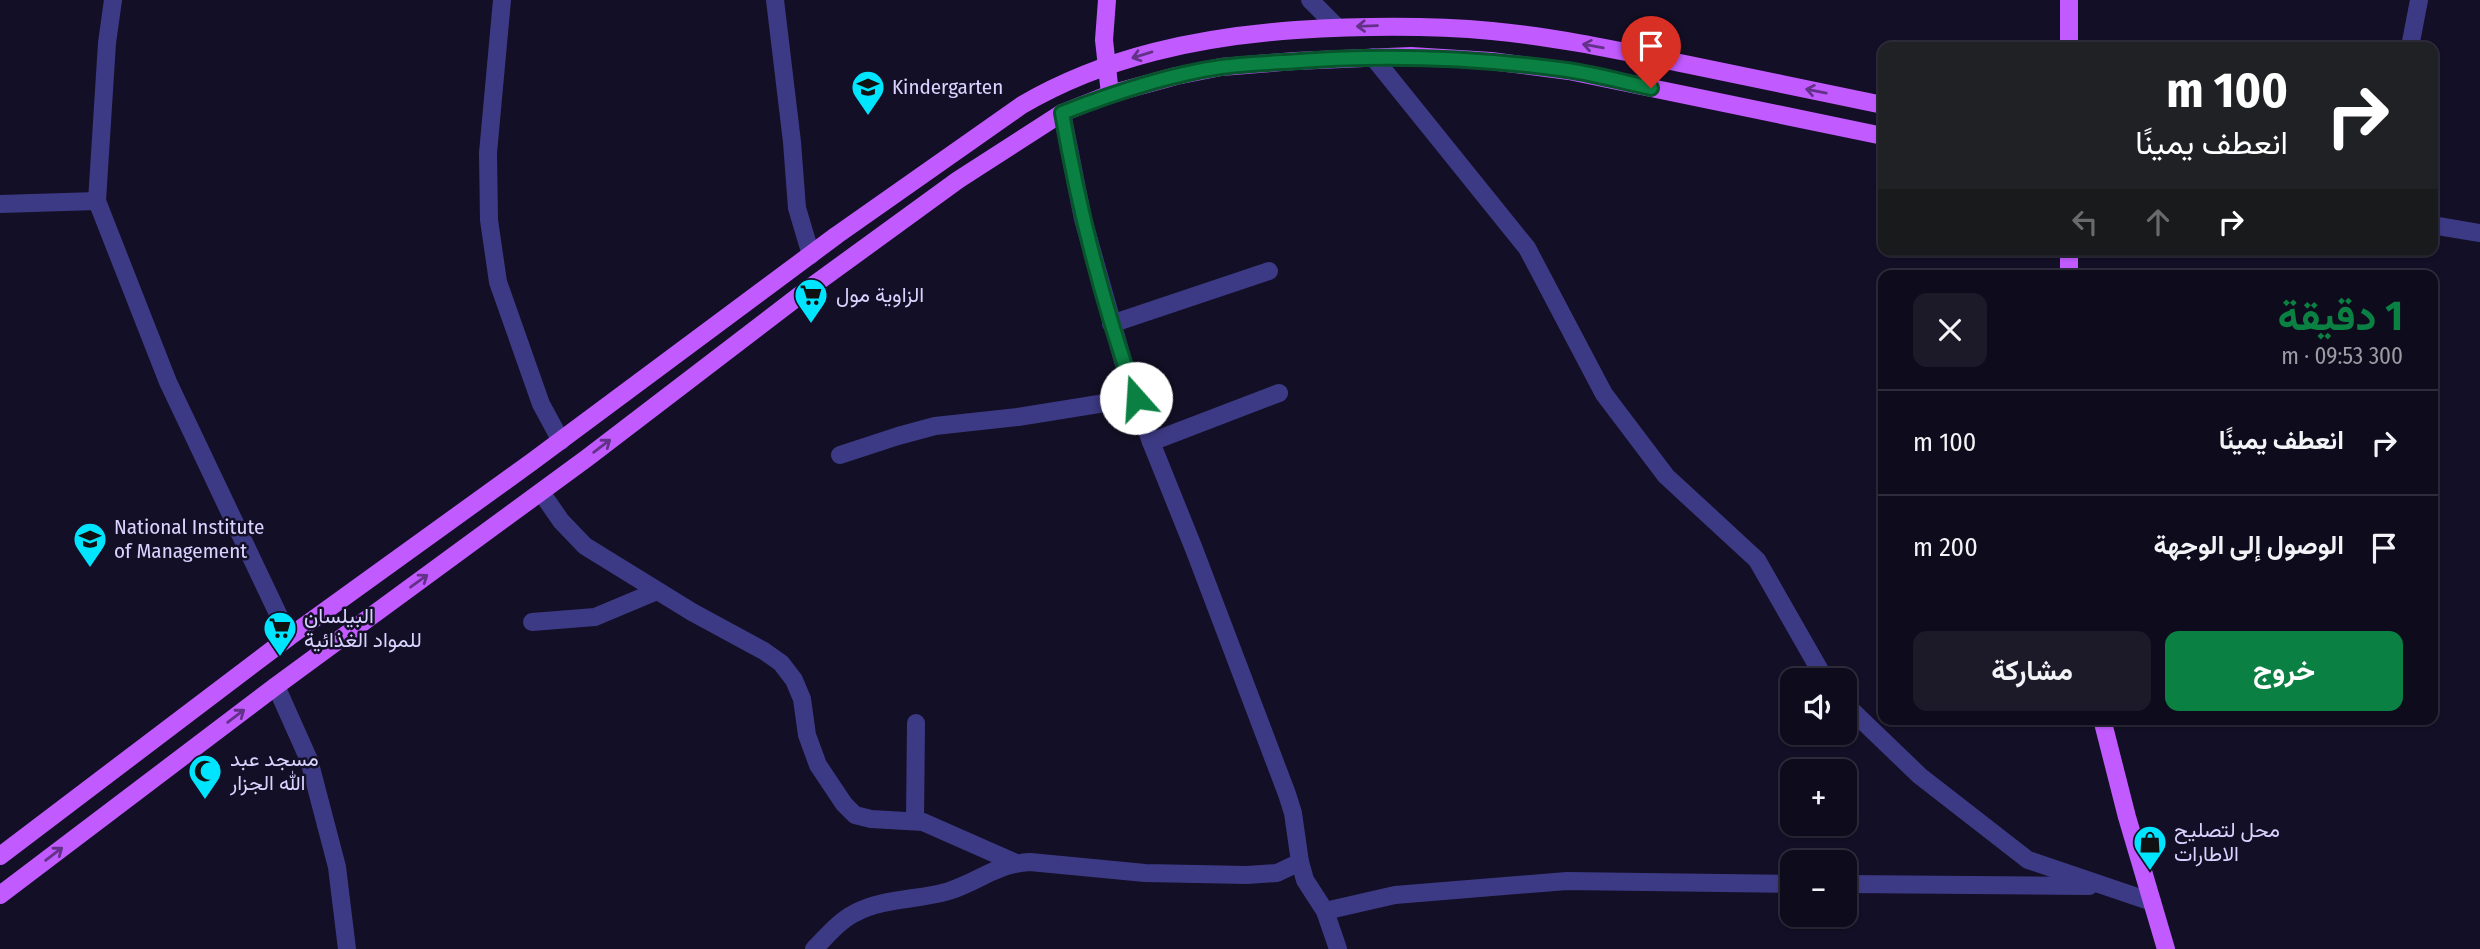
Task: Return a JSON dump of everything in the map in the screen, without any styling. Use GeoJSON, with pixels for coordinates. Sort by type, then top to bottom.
{"type":"FeatureCollection","features":[{"type":"Feature","properties":{"kind":"main road"},"geometry":{"type":"LineString","coordinates":[[1107,0],[1104,40],[1110,94]]}},
{"type":"Feature","properties":{"kind":"main road"},"geometry":{"type":"LineString","coordinates":[[2069,0],[2069,42]]}},
{"type":"Feature","properties":{"kind":"main road"},"geometry":{"type":"LineString","coordinates":[[0,856],[289,637],[561,441],[811,255],[1022,105],[1049,89],[1172,46],[1215,37],[1337,27],[1414,26],[1493,31],[1567,41],[1878,103]]}},
{"type":"Feature","properties":{"kind":"main road"},"geometry":{"type":"LineString","coordinates":[[0,895],[276,686],[541,492],[804,292],[958,180],[1062,113],[1110,94],[1221,67],[1411,56],[1491,61],[1569,71],[1878,134]]}},
{"type":"Feature","properties":{"kind":"main road"},"geometry":{"type":"LineString","coordinates":[[1022,105],[1036,130]]}},
{"type":"Feature","properties":{"kind":"main road"},"geometry":{"type":"LineString","coordinates":[[2104,725],[2127,817],[2166,949]]}},
{"type":"Feature","properties":{"kind":"street"},"geometry":{"type":"LineString","coordinates":[[113,0],[107,43],[97,201],[168,382],[289,637]]}},
{"type":"Feature","properties":{"kind":"street"},"geometry":{"type":"LineString","coordinates":[[502,0],[488,153],[489,220],[498,282],[541,404],[561,441]]}},
{"type":"Feature","properties":{"kind":"street"},"geometry":{"type":"LineString","coordinates":[[775,0],[797,208],[811,255]]}},
{"type":"Feature","properties":{"kind":"street"},"geometry":{"type":"LineString","coordinates":[[1310,0],[1337,27]]}},
{"type":"Feature","properties":{"kind":"street"},"geometry":{"type":"LineString","coordinates":[[2411,42],[2419,0]]}},
{"type":"Feature","properties":{"kind":"street"},"geometry":{"type":"LineString","coordinates":[[1373,57],[1527,248],[1604,394],[1666,476],[1757,561],[1819,668]]}},
{"type":"Feature","properties":{"kind":"street"},"geometry":{"type":"LineString","coordinates":[[1062,113],[1083,219],[1111,324],[1151,442],[1195,549],[1287,794],[1305,880],[1325,911],[1338,949]]}},
{"type":"Feature","properties":{"kind":"street"},"geometry":{"type":"LineString","coordinates":[[0,204],[97,201]]}},
{"type":"Feature","properties":{"kind":"street"},"geometry":{"type":"LineString","coordinates":[[2438,226],[2480,233]]}},
{"type":"Feature","properties":{"kind":"street"},"geometry":{"type":"LineString","coordinates":[[1111,324],[1269,271]]}},
{"type":"Feature","properties":{"kind":"street"},"geometry":{"type":"LineString","coordinates":[[1151,442],[1279,393]]}},
{"type":"Feature","properties":{"kind":"street"},"geometry":{"type":"LineString","coordinates":[[840,455],[926,428],[1018,418],[1136,398]]}},
{"type":"Feature","properties":{"kind":"street"},"geometry":{"type":"LineString","coordinates":[[541,492],[578,540],[657,591],[764,651],[780,663],[794,680],[802,699],[807,735],[818,765],[849,810],[863,818],[915,821],[931,825],[1016,863]]}},
{"type":"Feature","properties":{"kind":"street"},"geometry":{"type":"LineString","coordinates":[[532,622],[595,617],[657,591]]}},
{"type":"Feature","properties":{"kind":"street"},"geometry":{"type":"LineString","coordinates":[[276,686],[309,760],[337,867],[347,949]]}},
{"type":"Feature","properties":{"kind":"street"},"geometry":{"type":"LineString","coordinates":[[1857,715],[1920,776],[2028,860],[2152,902]]}},
{"type":"Feature","properties":{"kind":"street"},"geometry":{"type":"LineString","coordinates":[[915,821],[916,723]]}},
{"type":"Feature","properties":{"kind":"street"},"geometry":{"type":"LineString","coordinates":[[814,949],[852,914],[868,907],[952,890],[999,867],[1016,863],[1146,873],[1247,876],[1277,873],[1300,862]]}},
{"type":"Feature","properties":{"kind":"street"},"geometry":{"type":"LineString","coordinates":[[1325,911],[1395,895],[1567,881],[1780,884]]}},
{"type":"Feature","properties":{"kind":"street"},"geometry":{"type":"LineString","coordinates":[[1857,884],[2103,886]]}},
{"type":"Feature","properties":{"kind":"place","name":"Kindergarten"},"geometry":{"type":"Point","coordinates":[868,117]}},
{"type":"Feature","properties":{"kind":"place","name":"الزاوية مول"},"geometry":{"type":"Point","coordinates":[811,325]}},
{"type":"Feature","properties":{"kind":"place","name":"National Institute of Management"},"geometry":{"type":"Point","coordinates":[90,569]}},
{"type":"Feature","properties":{"kind":"place","name":"البيلسان للمواد الغذائية"},"geometry":{"type":"Point","coordinates":[280,658]}},
{"type":"Feature","properties":{"kind":"place","name":"مسجد عبد الله الجزار"},"geometry":{"type":"Point","coordinates":[205,801]}},
{"type":"Feature","properties":{"kind":"place","name":"محل لتصليح الاطارات"},"geometry":{"type":"Point","coordinates":[2150,872]}},
{"type":"Feature","properties":{"kind":"route"},"geometry":{"type":"LineString","coordinates":[[1136,398],[1096,272],[1062,113],[1110,94],[1221,67],[1373,57],[1411,56],[1491,61],[1569,71],[1651,88]]}}]}
